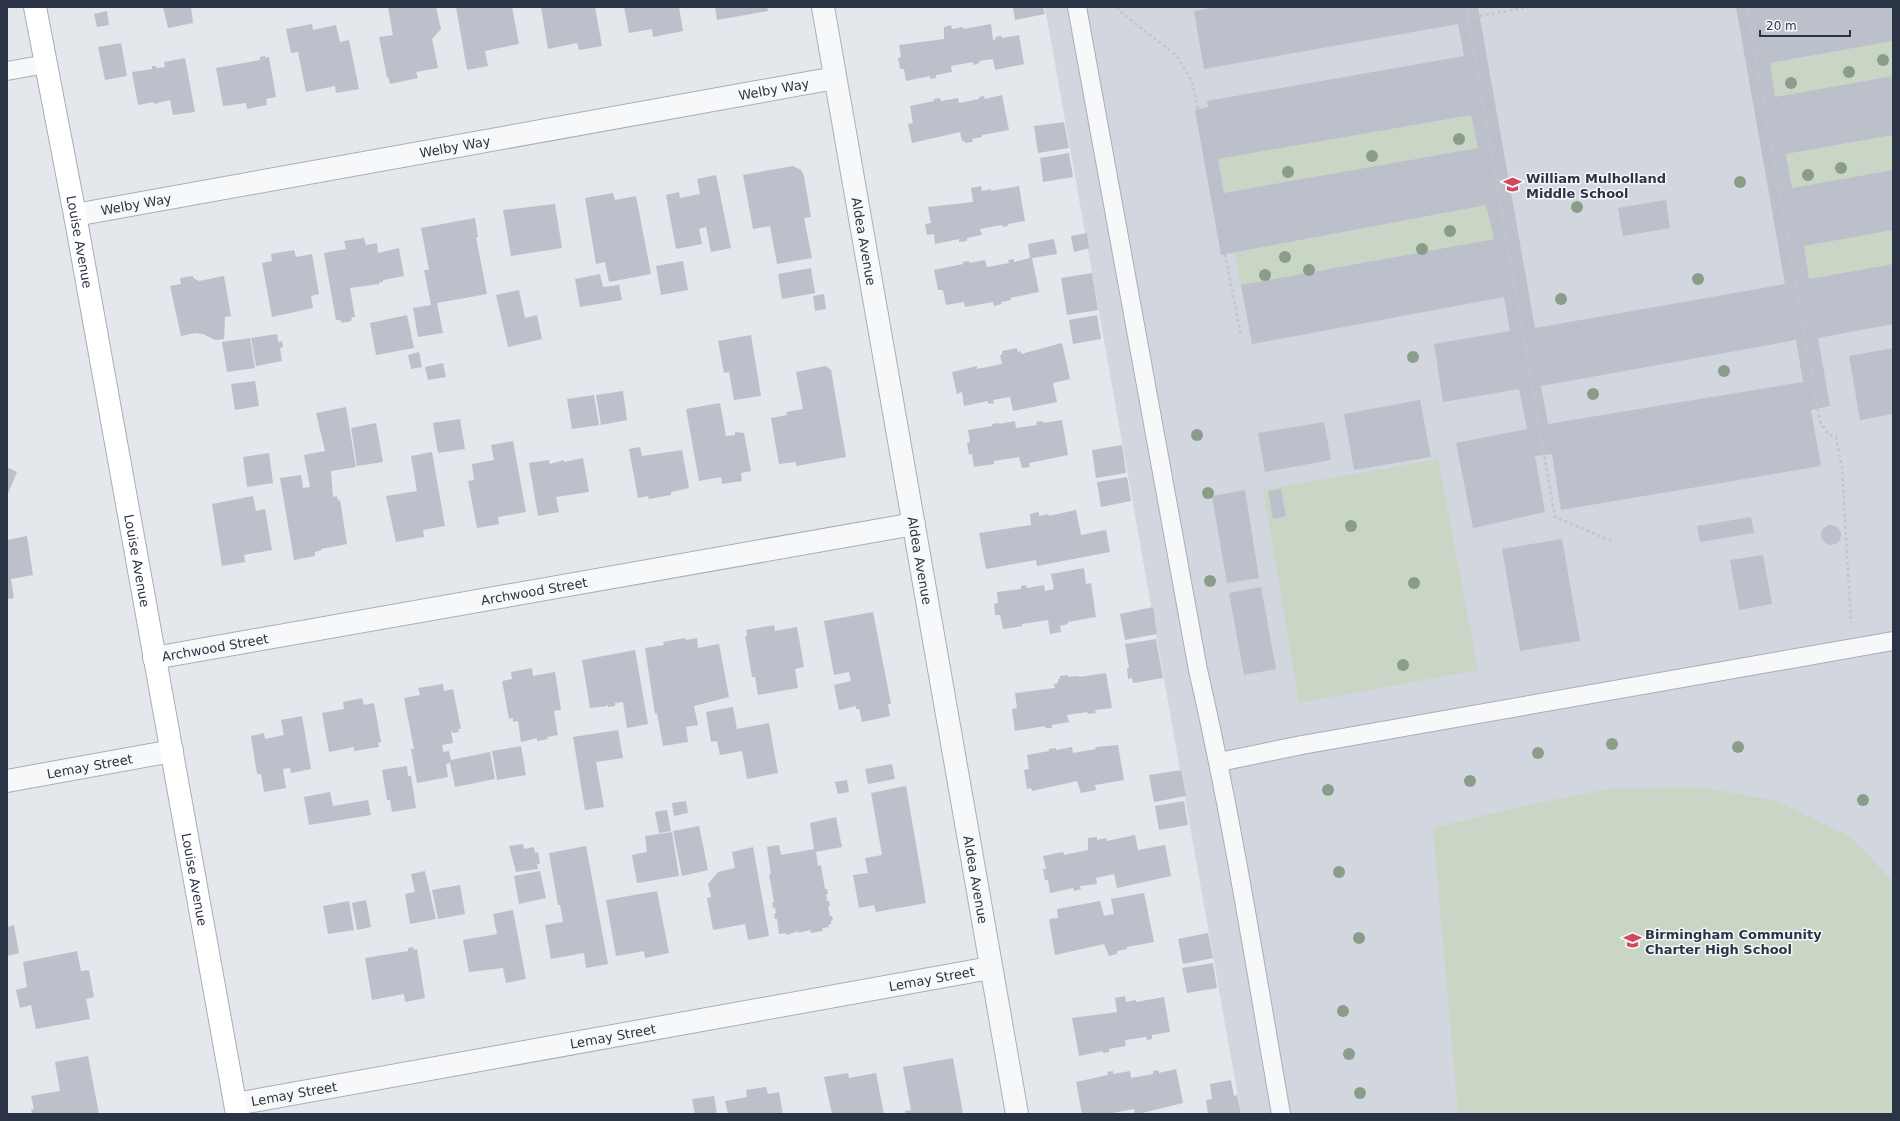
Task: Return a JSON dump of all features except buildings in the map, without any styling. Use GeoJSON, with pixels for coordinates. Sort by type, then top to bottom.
{"type":"FeatureCollection","features":[{"type":"Feature","properties":{"kind":"main road","name":"Louise Avenue"},"geometry":{"type":"LineString","coordinates":[[35,7],[75,215],[236,1109]]}},
{"type":"Feature","properties":{"kind":"street","name":"Aldea Avenue"},"geometry":{"type":"LineString","coordinates":[[823,7],[990,968],[1017,1114]]}},
{"type":"Feature","properties":{"kind":"street","name":"Welby Way"},"geometry":{"type":"LineString","coordinates":[[75,215],[835,78]]}},
{"type":"Feature","properties":{"kind":"street","name":"Archwood Street"},"geometry":{"type":"LineString","coordinates":[[154,658],[914,524]]}},
{"type":"Feature","properties":{"kind":"street","name":"Lemay Street"},"geometry":{"type":"LineString","coordinates":[[7,781],[172,751]]}},
{"type":"Feature","properties":{"kind":"street","name":"Lemay Street"},"geometry":{"type":"LineString","coordinates":[[236,1109],[990,968]]}},
{"type":"Feature","properties":{"kind":"lane"},"geometry":{"type":"LineString","coordinates":[[1077,7],[1192,640],[1219,762],[1281,1114]]}},
{"type":"Feature","properties":{"kind":"lane"},"geometry":{"type":"LineString","coordinates":[[7,71],[46,64]]}},
{"type":"Feature","properties":{"kind":"lane"},"geometry":{"type":"LineString","coordinates":[[1219,762],[1302,745],[1893,641]]}},
{"type":"Feature","properties":{"kind":"path"},"geometry":{"type":"LineString","coordinates":[[1117,7],[1123,14],[1176,55],[1192,81],[1198,110]]}},
{"type":"Feature","properties":{"kind":"path"},"geometry":{"type":"LineString","coordinates":[[1466,7],[1555,517],[1614,542]]}},
{"type":"Feature","properties":{"kind":"path"},"geometry":{"type":"LineString","coordinates":[[1468,18],[1530,7]]}},
{"type":"Feature","properties":{"kind":"path"},"geometry":{"type":"LineString","coordinates":[[1747,7],[1820,422],[1829,435],[1836,437],[1842,468],[1853,648]]}},
{"type":"Feature","properties":{"kind":"path"},"geometry":{"type":"LineString","coordinates":[[1226,254],[1241,336]]}},
{"type":"Feature","properties":{"kind":"shaded area"},"geometry":{"type":"Polygon","coordinates":[[[1045,7],[1893,7],[1893,1114],[1241,1114],[1045,7]]]}},
{"type":"Feature","properties":{"kind":"green space"},"geometry":{"type":"Polygon","coordinates":[[[1893,41],[1893,76],[1775,97],[1770,63],[1893,41]]]}},
{"type":"Feature","properties":{"kind":"green space"},"geometry":{"type":"Polygon","coordinates":[[[1471,115],[1478,148],[1224,193],[1218,159],[1471,115]]]}},
{"type":"Feature","properties":{"kind":"green space"},"geometry":{"type":"Polygon","coordinates":[[[1893,135],[1893,170],[1792,188],[1787,154],[1893,135]]]}},
{"type":"Feature","properties":{"kind":"green space"},"geometry":{"type":"Polygon","coordinates":[[[1486,205],[1494,239],[1241,285],[1235,253],[1486,205]]]}},
{"type":"Feature","properties":{"kind":"green space"},"geometry":{"type":"Polygon","coordinates":[[[1893,230],[1893,264],[1809,279],[1804,246],[1893,230]]]}},
{"type":"Feature","properties":{"kind":"green space"},"geometry":{"type":"Polygon","coordinates":[[[1438,459],[1478,670],[1299,703],[1263,490],[1438,459]]]}},
{"type":"Feature","properties":{"kind":"green space","name":"Birmingham Community Charter High School"},"geometry":{"type":"Polygon","coordinates":[[[1700,787],[1777,801],[1853,838],[1893,882],[1893,1114],[1458,1114],[1433,828],[1513,808],[1607,789],[1700,787]]]}},
{"type":"Feature","properties":{"kind":"place","name":"William Mulholland Middle School"},"geometry":{"type":"Point","coordinates":[1513,185]}},
{"type":"Feature","properties":{"kind":"place","name":"Birmingham Community Charter High School"},"geometry":{"type":"Point","coordinates":[1632,941]}}]}
